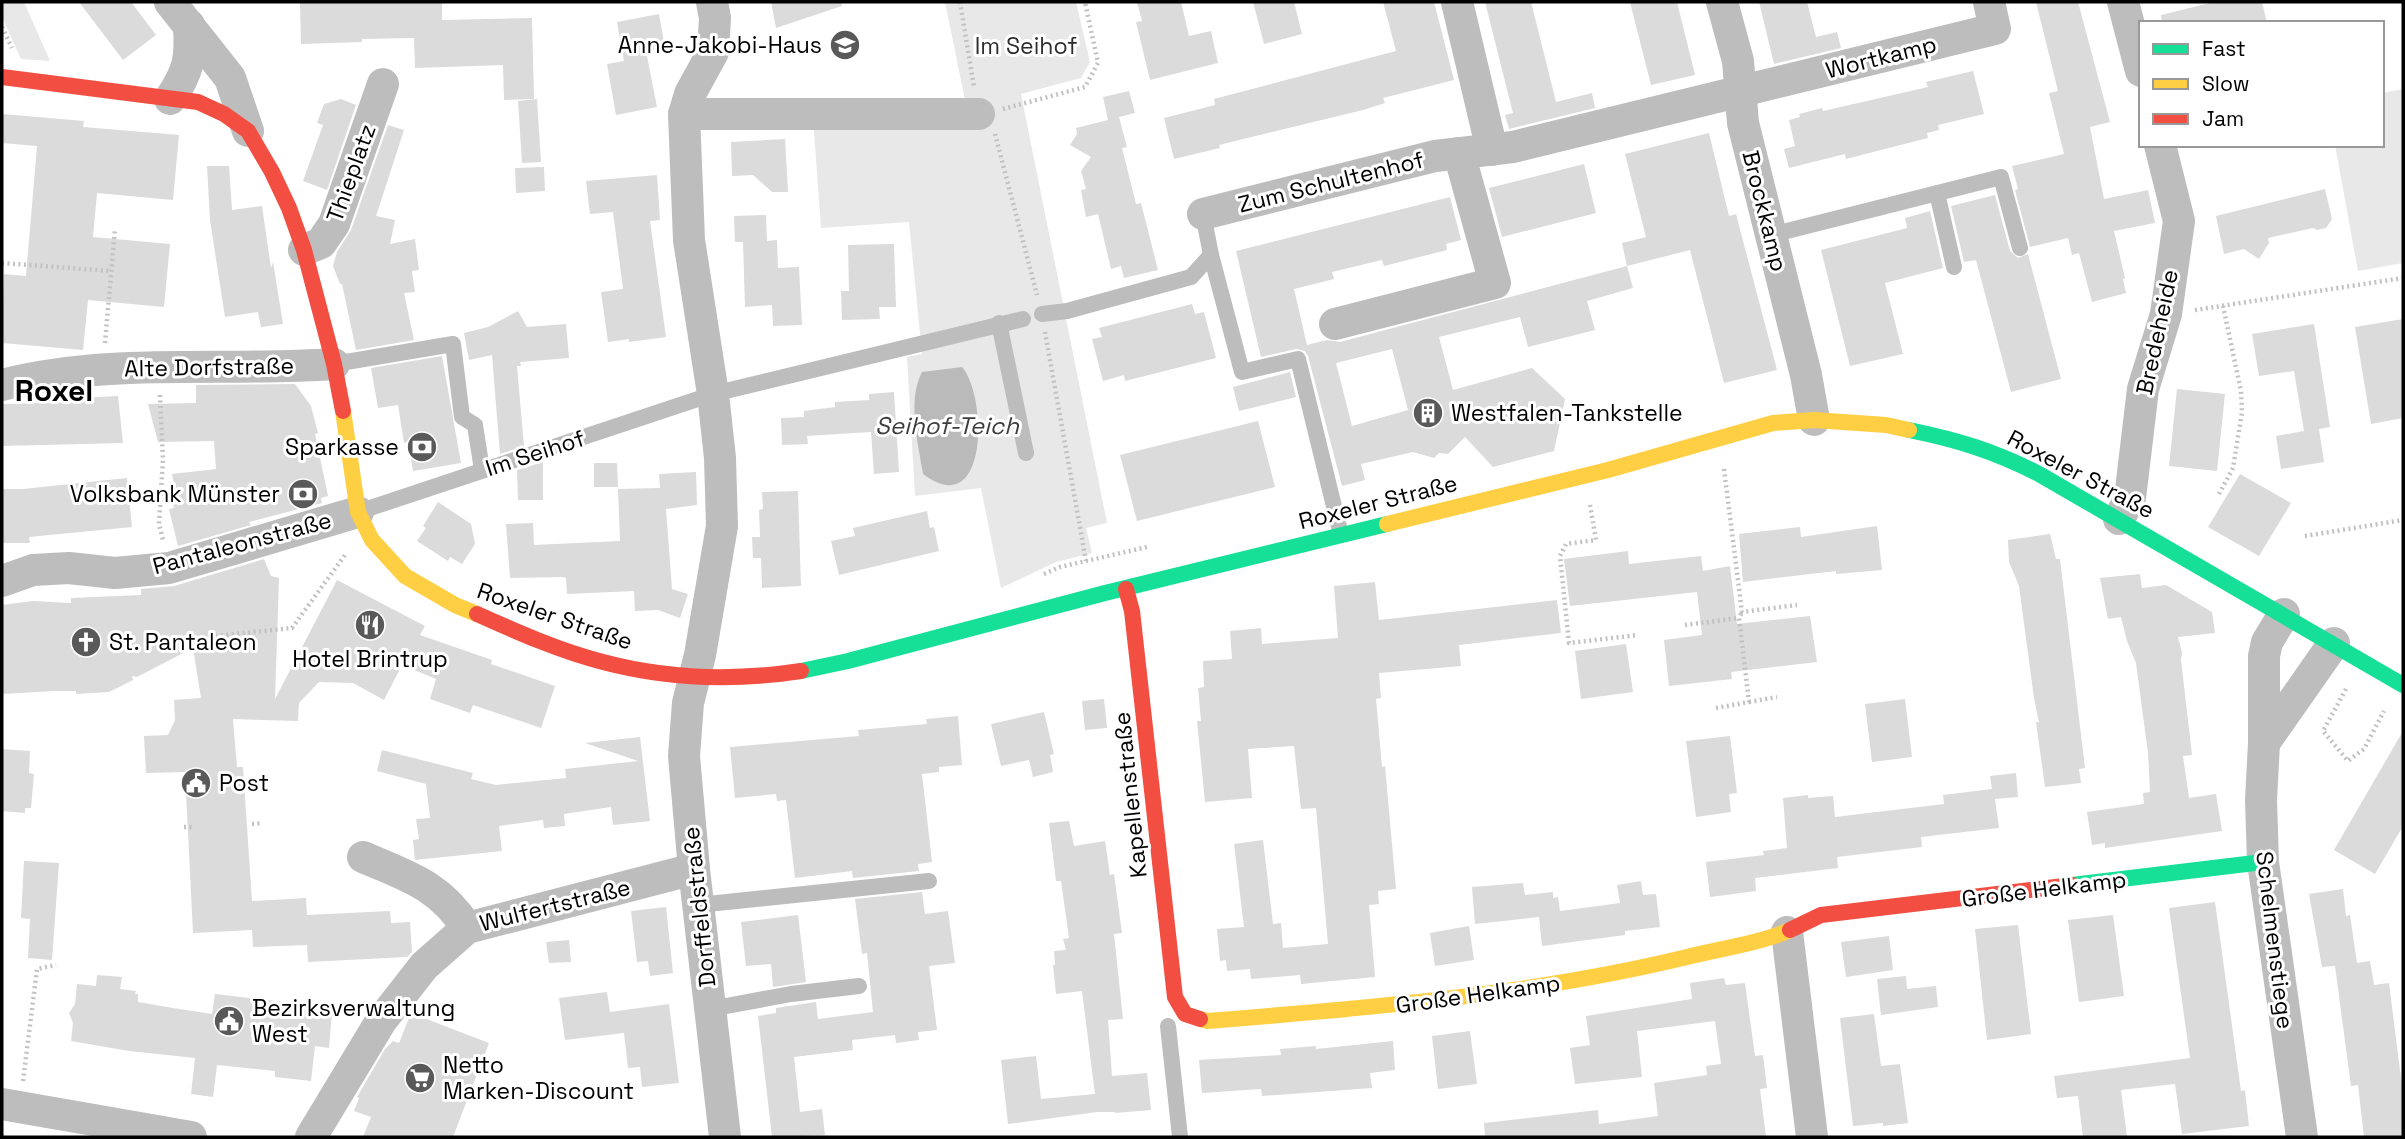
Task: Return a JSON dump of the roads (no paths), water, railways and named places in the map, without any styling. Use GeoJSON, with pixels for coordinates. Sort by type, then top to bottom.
{"type":"FeatureCollection","features":[{"type":"Feature","properties":{"kind":"main road"},"geometry":{"type":"LineString","coordinates":[[2,77],[198,103],[224,114],[248,131],[277,184],[304,250],[341,394],[362,519]]}},
{"type":"Feature","properties":{"kind":"main road","name":"Roxeler Straße"},"geometry":{"type":"LineString","coordinates":[[362,519],[384,556],[405,576],[455,605],[511,629],[602,662],[694,677],[756,677],[836,664],[1094,596],[1608,470],[1685,449],[1730,433],[1773,423],[1814,419],[1886,425],[1961,441],[2020,464],[2403,685]]}},
{"type":"Feature","properties":{"kind":"main road","name":"Kapellenstraße"},"geometry":{"type":"LineString","coordinates":[[1126,589],[1132,611],[1175,997]]}},
{"type":"Feature","properties":{"kind":"main road","name":"Große Helkamp"},"geometry":{"type":"LineString","coordinates":[[1175,997],[1185,1014],[1208,1021],[1388,1006],[1504,992],[1633,970],[1787,932],[1821,915],[2263,862]]}},
{"type":"Feature","properties":{"kind":"street"},"geometry":{"type":"LineString","coordinates":[[694,677],[722,526],[720,458],[713,394],[689,240],[684,114],[690,94],[713,52],[715,18],[712,2]]}},
{"type":"Feature","properties":{"kind":"street"},"geometry":{"type":"LineString","coordinates":[[1457,2],[1492,150]]}},
{"type":"Feature","properties":{"kind":"street","name":"Brockkamp"},"geometry":{"type":"LineString","coordinates":[[1722,2],[1738,61],[1743,123],[1806,375],[1814,419]]}},
{"type":"Feature","properties":{"kind":"street","name":"Wortkamp"},"geometry":{"type":"LineString","coordinates":[[1741,92],[1995,29],[1989,2]]}},
{"type":"Feature","properties":{"kind":"street"},"geometry":{"type":"LineString","coordinates":[[2123,2],[2139,63]]}},
{"type":"Feature","properties":{"kind":"street"},"geometry":{"type":"LineString","coordinates":[[170,99],[184,80],[191,56],[179,13]]}},
{"type":"Feature","properties":{"kind":"street"},"geometry":{"type":"LineString","coordinates":[[179,13],[230,78],[248,131]]}},
{"type":"Feature","properties":{"kind":"street","name":"Thieplatz"},"geometry":{"type":"LineString","coordinates":[[304,250],[321,243],[334,224],[383,84]]}},
{"type":"Feature","properties":{"kind":"street","name":"Zum Schultenhof"},"geometry":{"type":"LineString","coordinates":[[1203,214],[1435,156],[1513,147],[1741,92]]}},
{"type":"Feature","properties":{"kind":"street"},"geometry":{"type":"LineString","coordinates":[[684,114],[979,114]]}},
{"type":"Feature","properties":{"kind":"street","name":"Bredeheide"},"geometry":{"type":"LineString","coordinates":[[2119,519],[2130,498],[2143,389],[2166,314],[2179,221],[2160,147]]}},
{"type":"Feature","properties":{"kind":"street"},"geometry":{"type":"LineString","coordinates":[[1335,324],[1495,283],[1460,153]]}},
{"type":"Feature","properties":{"kind":"street","name":"Alte Dorfstraße"},"geometry":{"type":"LineString","coordinates":[[2,385],[103,369],[334,364]]}},
{"type":"Feature","properties":{"kind":"street","name":"Pantaleonstraße"},"geometry":{"type":"LineString","coordinates":[[2,581],[33,570],[45,569],[69,568],[115,573],[169,568],[362,519]]}},
{"type":"Feature","properties":{"kind":"street","name":"Schelmenstiege"},"geometry":{"type":"LineString","coordinates":[[2284,614],[2267,642],[2264,656],[2261,800],[2263,862],[2302,1137]]}},
{"type":"Feature","properties":{"kind":"street"},"geometry":{"type":"LineString","coordinates":[[2264,743],[2334,643]]}},
{"type":"Feature","properties":{"kind":"street","name":"Dorffeldstraße"},"geometry":{"type":"LineString","coordinates":[[694,677],[688,704],[684,756],[694,869],[725,1137]]}},
{"type":"Feature","properties":{"kind":"street"},"geometry":{"type":"LineString","coordinates":[[363,857],[432,888],[454,906],[467,928]]}},
{"type":"Feature","properties":{"kind":"street","name":"Wulfertstraße"},"geometry":{"type":"LineString","coordinates":[[311,1137],[382,1021],[424,966],[467,928],[694,869]]}},
{"type":"Feature","properties":{"kind":"street"},"geometry":{"type":"LineString","coordinates":[[1787,932],[1812,1137]]}},
{"type":"Feature","properties":{"kind":"street"},"geometry":{"type":"LineString","coordinates":[[10,1105],[137,1133],[191,1137]]}},
{"type":"Feature","properties":{"kind":"lane"},"geometry":{"type":"LineString","coordinates":[[1771,234],[2001,177],[2020,248]]}},
{"type":"Feature","properties":{"kind":"lane"},"geometry":{"type":"LineString","coordinates":[[1937,193],[1954,267]]}},
{"type":"Feature","properties":{"kind":"lane"},"geometry":{"type":"LineString","coordinates":[[1203,214],[1211,256],[1242,372],[1298,359],[1341,535]]}},
{"type":"Feature","properties":{"kind":"lane"},"geometry":{"type":"LineString","coordinates":[[1042,314],[1067,311],[1191,276],[1211,256]]}},
{"type":"Feature","properties":{"kind":"lane","name":"Im Seihof"},"geometry":{"type":"LineString","coordinates":[[362,519],[482,470],[713,394],[1023,318]]}},
{"type":"Feature","properties":{"kind":"lane"},"geometry":{"type":"LineString","coordinates":[[999,323],[1026,453]]}},
{"type":"Feature","properties":{"kind":"lane"},"geometry":{"type":"LineString","coordinates":[[334,364],[453,344],[462,416],[475,425],[482,470]]}},
{"type":"Feature","properties":{"kind":"lane"},"geometry":{"type":"LineString","coordinates":[[698,905],[929,881]]}},
{"type":"Feature","properties":{"kind":"lane"},"geometry":{"type":"LineString","coordinates":[[710,1009],[791,994],[859,986]]}},
{"type":"Feature","properties":{"kind":"lane"},"geometry":{"type":"LineString","coordinates":[[1168,1026],[1180,1137]]}},
{"type":"Feature","properties":{"kind":"water","name":"Seihof-Teich"},"geometry":{"type":"Polygon","coordinates":[[[962,367],[976,403],[977,450],[971,470],[960,482],[944,485],[923,474],[915,422],[915,396],[922,372],[962,367]]]}},
{"type":"Feature","properties":{"kind":"place","name":"Anne-Jakobi-Haus"},"geometry":{"type":"Point","coordinates":[845,45]}},
{"type":"Feature","properties":{"kind":"place","name":"Westfalen-Tankstelle"},"geometry":{"type":"Point","coordinates":[1428,413]}},
{"type":"Feature","properties":{"kind":"place","name":"Sparkasse"},"geometry":{"type":"Point","coordinates":[422,447]}},
{"type":"Feature","properties":{"kind":"place","name":"Volksbank Münster"},"geometry":{"type":"Point","coordinates":[303,494]}},
{"type":"Feature","properties":{"kind":"place","name":"Hotel Brintrup"},"geometry":{"type":"Point","coordinates":[370,625]}},
{"type":"Feature","properties":{"kind":"place","name":"St. Pantaleon"},"geometry":{"type":"Point","coordinates":[86,642]}},
{"type":"Feature","properties":{"kind":"place","name":"Post"},"geometry":{"type":"Point","coordinates":[196,783]}},
{"type":"Feature","properties":{"kind":"place","name":"Bezirksverwaltung West"},"geometry":{"type":"Point","coordinates":[229,1021]}},
{"type":"Feature","properties":{"kind":"place","name":"Netto Marken-Discount"},"geometry":{"type":"Point","coordinates":[420,1078]}},
{"type":"Feature","properties":{"kind":"district","name":"Roxel"},"geometry":{"type":"Point","coordinates":[54,390]}}]}
